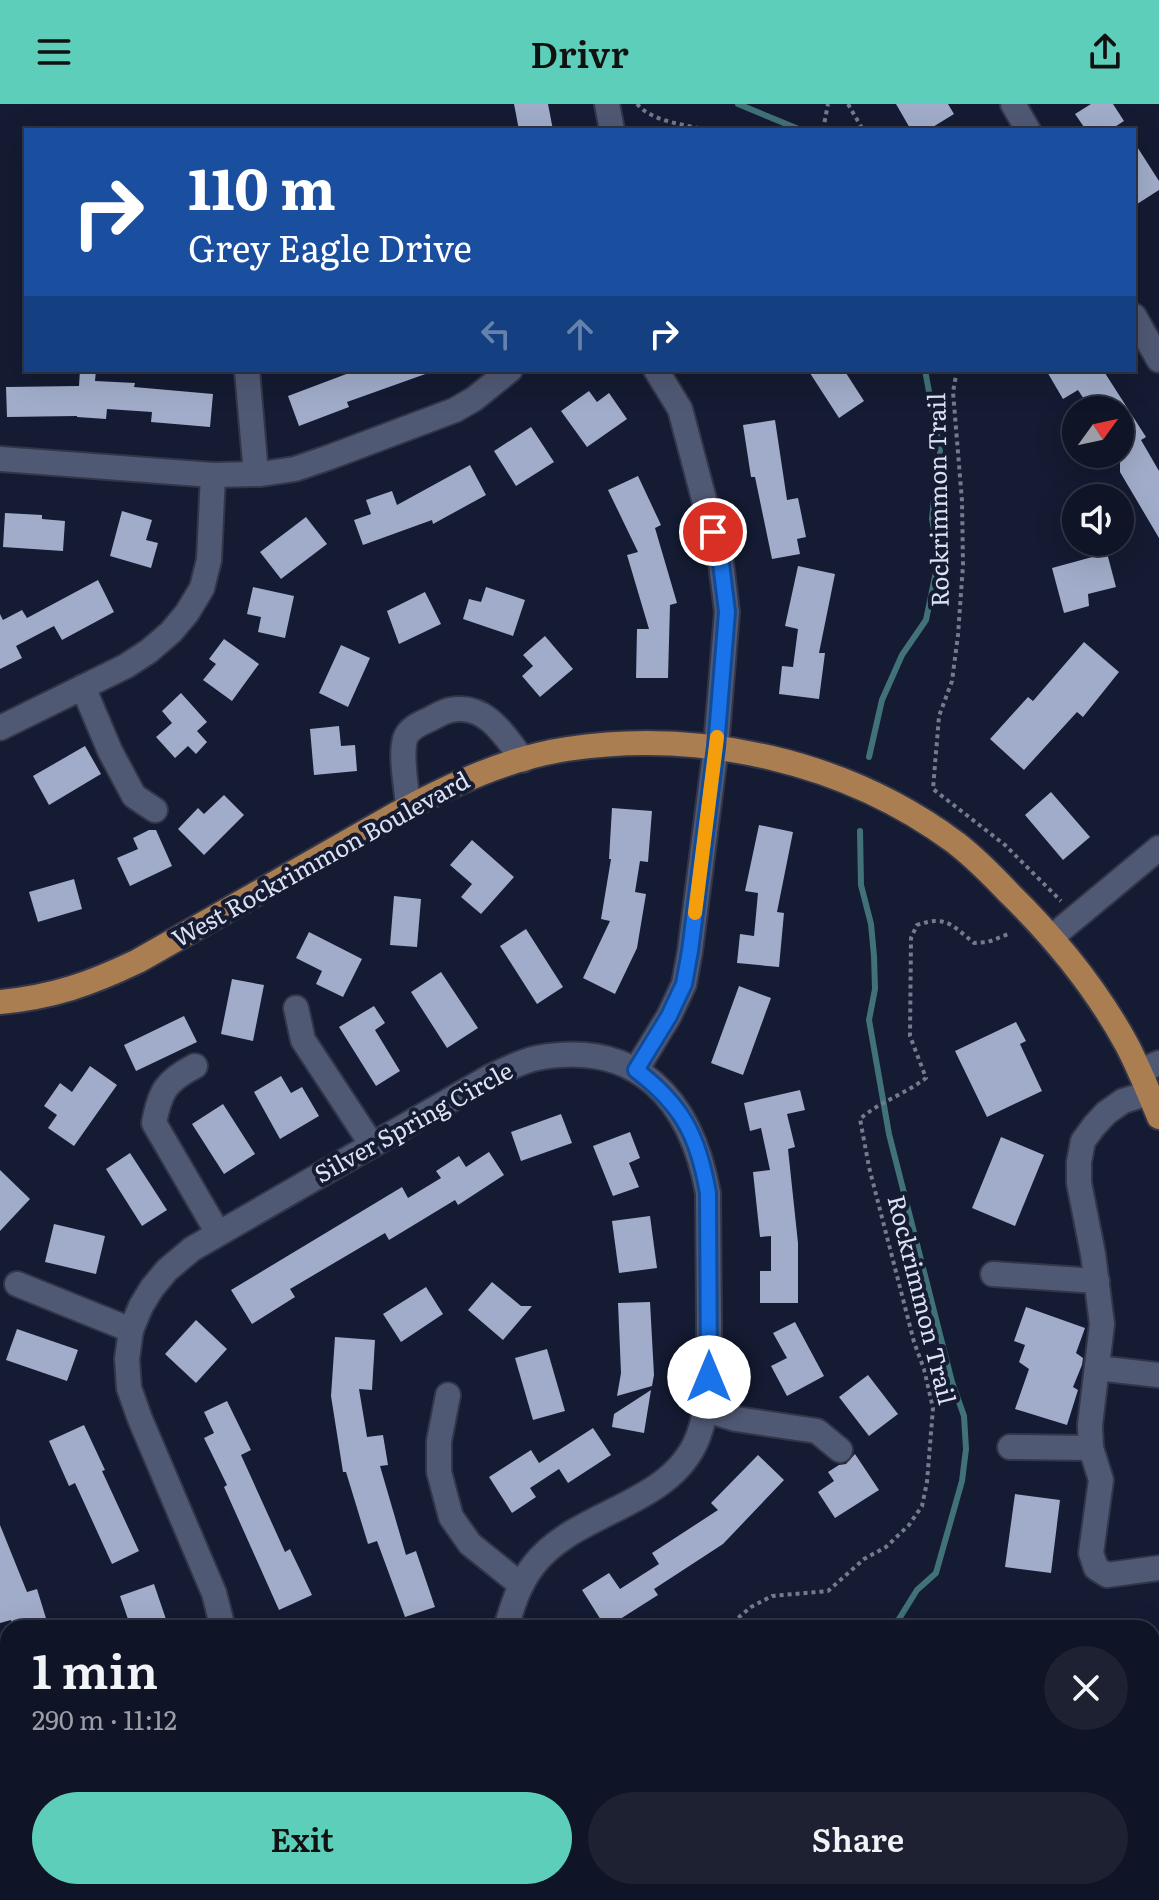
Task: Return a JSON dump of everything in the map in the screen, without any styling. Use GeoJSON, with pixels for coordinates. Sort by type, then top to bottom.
{"type":"FeatureCollection","features":[{"type":"Feature","properties":{"kind":"main road","name":"West Rockrimmon Boulevard"},"geometry":{"type":"LineString","coordinates":[[0,1002],[60,993],[96,981],[138,961],[408,807],[478,774],[565,749],[655,743],[716,747],[797,764],[876,794],[957,844],[1052,937],[1084,979],[1149,1075],[1159,1117]]}},
{"type":"Feature","properties":{"kind":"street"},"geometry":{"type":"LineString","coordinates":[[607,104],[612,128]]}},
{"type":"Feature","properties":{"kind":"street"},"geometry":{"type":"LineString","coordinates":[[1013,104],[1027,128]]}},
{"type":"Feature","properties":{"kind":"street"},"geometry":{"type":"LineString","coordinates":[[1136,320],[1159,360]]}},
{"type":"Feature","properties":{"kind":"street"},"geometry":{"type":"LineString","coordinates":[[247,372],[256,474]]}},
{"type":"Feature","properties":{"kind":"street"},"geometry":{"type":"LineString","coordinates":[[0,459],[213,475],[295,469],[455,410],[508,372]]}},
{"type":"Feature","properties":{"kind":"street"},"geometry":{"type":"LineString","coordinates":[[636,1070],[669,1016],[684,984],[716,747],[727,612],[721,563],[680,409],[657,372]]}},
{"type":"Feature","properties":{"kind":"street"},"geometry":{"type":"LineString","coordinates":[[0,728],[126,666],[171,632],[187,613],[202,588],[209,560],[213,475]]}},
{"type":"Feature","properties":{"kind":"street"},"geometry":{"type":"LineString","coordinates":[[83,687],[110,751],[134,796],[155,810]]}},
{"type":"Feature","properties":{"kind":"street"},"geometry":{"type":"LineString","coordinates":[[408,807],[405,738],[418,725],[450,710],[465,710],[484,716],[498,726],[523,760]]}},
{"type":"Feature","properties":{"kind":"street"},"geometry":{"type":"LineString","coordinates":[[1052,937],[1159,848]]}},
{"type":"Feature","properties":{"kind":"street"},"geometry":{"type":"LineString","coordinates":[[296,1008],[303,1040],[372,1145]]}},
{"type":"Feature","properties":{"kind":"street","name":"Silver Spring Circle"},"geometry":{"type":"LineString","coordinates":[[221,1620],[214,1593],[129,1388],[127,1359],[131,1330],[152,1288],[167,1270],[192,1249],[490,1077],[534,1059],[561,1055],[611,1059],[636,1070],[658,1087],[679,1110],[703,1164],[708,1193],[709,1377],[706,1410],[697,1440],[680,1466],[658,1486],[563,1538],[533,1566],[521,1585],[508,1620]]}},
{"type":"Feature","properties":{"kind":"street"},"geometry":{"type":"LineString","coordinates":[[195,1066],[174,1077],[164,1090],[154,1123],[218,1233]]}},
{"type":"Feature","properties":{"kind":"street"},"geometry":{"type":"LineString","coordinates":[[1149,1075],[1106,1113],[1083,1141],[1079,1183],[1102,1324],[1090,1425],[1091,1448],[1101,1480],[1091,1553],[1096,1568],[1107,1575],[1159,1568]]}},
{"type":"Feature","properties":{"kind":"street"},"geometry":{"type":"LineString","coordinates":[[993,1274],[1097,1281]]}},
{"type":"Feature","properties":{"kind":"street"},"geometry":{"type":"LineString","coordinates":[[17,1284],[131,1330]]}},
{"type":"Feature","properties":{"kind":"street"},"geometry":{"type":"LineString","coordinates":[[1097,1368],[1159,1375]]}},
{"type":"Feature","properties":{"kind":"street"},"geometry":{"type":"LineString","coordinates":[[448,1395],[439,1441],[439,1472],[451,1517],[470,1544],[521,1585]]}},
{"type":"Feature","properties":{"kind":"street"},"geometry":{"type":"LineString","coordinates":[[706,1410],[736,1419],[817,1431],[840,1450]]}},
{"type":"Feature","properties":{"kind":"street"},"geometry":{"type":"LineString","coordinates":[[1010,1447],[1091,1448]]}},
{"type":"Feature","properties":{"kind":"path"},"geometry":{"type":"LineString","coordinates":[[637,104],[644,112],[657,118],[698,128]]}},
{"type":"Feature","properties":{"kind":"path"},"geometry":{"type":"LineString","coordinates":[[824,128],[828,104]]}},
{"type":"Feature","properties":{"kind":"path"},"geometry":{"type":"LineString","coordinates":[[848,104],[862,128]]}},
{"type":"Feature","properties":{"kind":"path","name":"Rockrimmon Trail"},"geometry":{"type":"LineString","coordinates":[[957,372],[953,392],[962,501],[962,579],[952,681],[939,716],[933,789],[1005,845],[1062,902]]}},
{"type":"Feature","properties":{"kind":"path","name":"Rockrimmon Trail"},"geometry":{"type":"LineString","coordinates":[[736,1620],[772,1596],[828,1591],[864,1559],[886,1547],[909,1525],[922,1506],[933,1408],[869,1167],[860,1119],[872,1108],[926,1078],[910,1036],[911,938],[917,925],[933,920],[947,922],[974,943],[988,942],[1011,933]]}},
{"type":"Feature","properties":{"kind":"building"},"geometry":{"type":"Polygon","coordinates":[[[514,104],[548,104],[553,128],[519,128],[514,104]]]}},
{"type":"Feature","properties":{"kind":"building"},"geometry":{"type":"Polygon","coordinates":[[[896,104],[948,104],[954,114],[931,128],[910,128],[896,104]]]}},
{"type":"Feature","properties":{"kind":"building"},"geometry":{"type":"Polygon","coordinates":[[[1091,104],[1113,104],[1124,121],[1113,128],[1085,128],[1075,114],[1091,104]]]}},
{"type":"Feature","properties":{"kind":"building"},"geometry":{"type":"Polygon","coordinates":[[[1136,145],[1159,181],[1159,190],[1136,205],[1136,145]]]}},
{"type":"Feature","properties":{"kind":"building"},"geometry":{"type":"Polygon","coordinates":[[[80,372],[96,372],[95,381],[213,394],[210,427],[151,422],[152,412],[107,409],[106,419],[77,416],[7,417],[6,387],[79,386],[80,372]]]}},
{"type":"Feature","properties":{"kind":"building"},"geometry":{"type":"Polygon","coordinates":[[[352,372],[431,372],[347,402],[349,407],[299,426],[288,396],[352,372]]]}},
{"type":"Feature","properties":{"kind":"building"},"geometry":{"type":"Polygon","coordinates":[[[809,372],[845,372],[864,401],[839,418],[809,372]]]}},
{"type":"Feature","properties":{"kind":"building"},"geometry":{"type":"Polygon","coordinates":[[[1047,372],[1104,372],[1120,396],[1082,396],[1078,390],[1062,397],[1047,372]]]}},
{"type":"Feature","properties":{"kind":"building"},"geometry":{"type":"Polygon","coordinates":[[[589,391],[597,402],[609,393],[627,419],[587,447],[561,411],[589,391]]]}},
{"type":"Feature","properties":{"kind":"building"},"geometry":{"type":"Polygon","coordinates":[[[1134,418],[1146,437],[1141,440],[1159,471],[1159,538],[1134,496],[1134,484],[1127,484],[1120,468],[1134,468],[1134,418]]]}},
{"type":"Feature","properties":{"kind":"building"},"geometry":{"type":"Polygon","coordinates":[[[775,420],[787,500],[798,498],[806,537],[797,539],[800,554],[772,559],[755,477],[751,477],[743,425],[775,420]]]}},
{"type":"Feature","properties":{"kind":"building"},"geometry":{"type":"Polygon","coordinates":[[[531,427],[554,462],[516,486],[494,451],[531,427]]]}},
{"type":"Feature","properties":{"kind":"building"},"geometry":{"type":"Polygon","coordinates":[[[470,465],[486,495],[433,524],[432,520],[363,545],[354,520],[371,514],[366,500],[392,491],[397,505],[470,465]]]}},
{"type":"Feature","properties":{"kind":"building"},"geometry":{"type":"Polygon","coordinates":[[[638,476],[661,525],[655,528],[677,603],[670,605],[668,678],[636,678],[637,629],[649,629],[627,555],[638,552],[608,490],[638,476]]]}},
{"type":"Feature","properties":{"kind":"building"},"geometry":{"type":"Polygon","coordinates":[[[122,511],[152,520],[146,540],[158,543],[151,568],[110,556],[122,511]]]}},
{"type":"Feature","properties":{"kind":"building"},"geometry":{"type":"Polygon","coordinates":[[[5,513],[42,515],[42,519],[65,521],[63,551],[3,547],[5,513]]]}},
{"type":"Feature","properties":{"kind":"building"},"geometry":{"type":"Polygon","coordinates":[[[306,517],[327,544],[281,579],[260,552],[306,517]]]}},
{"type":"Feature","properties":{"kind":"building"},"geometry":{"type":"Polygon","coordinates":[[[1096,556],[1108,556],[1116,587],[1088,594],[1089,606],[1064,613],[1052,568],[1096,556]]]}},
{"type":"Feature","properties":{"kind":"building"},"geometry":{"type":"Polygon","coordinates":[[[798,566],[835,574],[819,653],[825,653],[819,699],[779,694],[782,666],[793,667],[798,629],[785,626],[798,566]]]}},
{"type":"Feature","properties":{"kind":"building"},"geometry":{"type":"Polygon","coordinates":[[[98,580],[114,612],[62,640],[54,626],[16,646],[22,658],[0,669],[0,614],[3,620],[22,610],[27,618],[98,580]]]}},
{"type":"Feature","properties":{"kind":"building"},"geometry":{"type":"Polygon","coordinates":[[[253,587],[294,596],[285,638],[258,632],[261,617],[247,614],[253,587]]]}},
{"type":"Feature","properties":{"kind":"building"},"geometry":{"type":"Polygon","coordinates":[[[486,587],[525,600],[513,636],[463,619],[469,599],[481,602],[486,587]]]}},
{"type":"Feature","properties":{"kind":"building"},"geometry":{"type":"Polygon","coordinates":[[[425,592],[441,624],[399,644],[387,611],[425,592]]]}},
{"type":"Feature","properties":{"kind":"building"},"geometry":{"type":"Polygon","coordinates":[[[545,636],[573,669],[540,697],[522,676],[533,666],[523,655],[545,636]]]}},
{"type":"Feature","properties":{"kind":"building"},"geometry":{"type":"Polygon","coordinates":[[[224,639],[259,664],[232,701],[203,680],[216,664],[209,659],[224,639]]]}},
{"type":"Feature","properties":{"kind":"building"},"geometry":{"type":"Polygon","coordinates":[[[1084,642],[1119,672],[1083,717],[1077,712],[1024,770],[990,739],[1028,697],[1033,701],[1084,642]]]}},
{"type":"Feature","properties":{"kind":"building"},"geometry":{"type":"Polygon","coordinates":[[[341,645],[370,658],[348,707],[319,693],[341,645]]]}},
{"type":"Feature","properties":{"kind":"building"},"geometry":{"type":"Polygon","coordinates":[[[181,693],[207,722],[197,731],[207,742],[196,754],[188,746],[175,758],[156,737],[172,723],[162,711],[181,693]]]}},
{"type":"Feature","properties":{"kind":"building"},"geometry":{"type":"Polygon","coordinates":[[[339,726],[341,746],[355,745],[357,771],[314,775],[310,729],[339,726]]]}},
{"type":"Feature","properties":{"kind":"building"},"geometry":{"type":"Polygon","coordinates":[[[85,746],[101,774],[49,805],[33,776],[85,746]]]}},
{"type":"Feature","properties":{"kind":"building"},"geometry":{"type":"Polygon","coordinates":[[[1051,792],[1090,837],[1063,860],[1025,815],[1051,792]]]}},
{"type":"Feature","properties":{"kind":"building"},"geometry":{"type":"Polygon","coordinates":[[[224,795],[244,815],[204,855],[178,829],[198,808],[204,814],[224,795]]]}},
{"type":"Feature","properties":{"kind":"building"},"geometry":{"type":"Polygon","coordinates":[[[612,808],[652,811],[648,862],[640,861],[635,892],[646,894],[637,948],[615,994],[583,978],[610,921],[601,919],[611,859],[612,808]]]}},
{"type":"Feature","properties":{"kind":"building"},"geometry":{"type":"Polygon","coordinates":[[[759,825],[793,832],[777,912],[784,913],[779,967],[737,963],[740,934],[754,936],[758,893],[745,891],[759,825]]]}},
{"type":"Feature","properties":{"kind":"building"},"geometry":{"type":"Polygon","coordinates":[[[156,830],[172,866],[130,886],[117,858],[138,849],[133,838],[156,830]]]}},
{"type":"Feature","properties":{"kind":"building"},"geometry":{"type":"Polygon","coordinates":[[[472,840],[514,877],[481,914],[461,897],[472,884],[450,865],[472,840]]]}},
{"type":"Feature","properties":{"kind":"building"},"geometry":{"type":"Polygon","coordinates":[[[74,879],[82,909],[38,922],[29,892],[74,879]]]}},
{"type":"Feature","properties":{"kind":"building"},"geometry":{"type":"Polygon","coordinates":[[[394,896],[421,899],[417,947],[390,945],[394,896]]]}},
{"type":"Feature","properties":{"kind":"building"},"geometry":{"type":"Polygon","coordinates":[[[526,929],[563,987],[537,1004],[500,946],[526,929]]]}},
{"type":"Feature","properties":{"kind":"building"},"geometry":{"type":"Polygon","coordinates":[[[309,932],[362,959],[343,997],[316,984],[322,971],[296,958],[309,932]]]}},
{"type":"Feature","properties":{"kind":"building"},"geometry":{"type":"Polygon","coordinates":[[[441,972],[478,1028],[447,1048],[411,992],[441,972]]]}},
{"type":"Feature","properties":{"kind":"building"},"geometry":{"type":"Polygon","coordinates":[[[232,979],[264,985],[253,1041],[221,1034],[232,979]]]}},
{"type":"Feature","properties":{"kind":"building"},"geometry":{"type":"Polygon","coordinates":[[[739,986],[771,998],[743,1075],[711,1063],[739,986]]]}},
{"type":"Feature","properties":{"kind":"building"},"geometry":{"type":"Polygon","coordinates":[[[374,1006],[385,1023],[375,1030],[400,1071],[376,1086],[339,1027],[374,1006]]]}},
{"type":"Feature","properties":{"kind":"building"},"geometry":{"type":"Polygon","coordinates":[[[184,1016],[197,1042],[136,1071],[124,1045],[184,1016]]]}},
{"type":"Feature","properties":{"kind":"building"},"geometry":{"type":"Polygon","coordinates":[[[1016,1022],[1026,1041],[1020,1044],[1042,1091],[987,1117],[955,1051],[1016,1022]]]}},
{"type":"Feature","properties":{"kind":"building"},"geometry":{"type":"Polygon","coordinates":[[[90,1066],[117,1085],[74,1146],[48,1128],[57,1115],[44,1106],[60,1083],[72,1092],[90,1066]]]}},
{"type":"Feature","properties":{"kind":"building"},"geometry":{"type":"Polygon","coordinates":[[[281,1076],[291,1093],[302,1087],[319,1116],[280,1139],[254,1092],[281,1076]]]}},
{"type":"Feature","properties":{"kind":"building"},"geometry":{"type":"Polygon","coordinates":[[[800,1090],[805,1110],[787,1114],[795,1147],[788,1149],[798,1243],[798,1303],[760,1303],[760,1271],[771,1271],[771,1236],[760,1237],[753,1172],[770,1170],[761,1128],[750,1131],[744,1103],[800,1090]]]}},
{"type":"Feature","properties":{"kind":"building"},"geometry":{"type":"Polygon","coordinates":[[[223,1104],[255,1154],[224,1174],[192,1124],[223,1104]]]}},
{"type":"Feature","properties":{"kind":"building"},"geometry":{"type":"Polygon","coordinates":[[[561,1114],[572,1143],[521,1161],[511,1132],[561,1114]]]}},
{"type":"Feature","properties":{"kind":"building"},"geometry":{"type":"Polygon","coordinates":[[[630,1132],[640,1158],[629,1163],[639,1187],[613,1196],[593,1146],[630,1132]]]}},
{"type":"Feature","properties":{"kind":"building"},"geometry":{"type":"Polygon","coordinates":[[[1001,1137],[1044,1155],[1015,1226],[972,1208],[1001,1137]]]}},
{"type":"Feature","properties":{"kind":"building"},"geometry":{"type":"Polygon","coordinates":[[[489,1152],[504,1175],[458,1205],[455,1200],[389,1240],[385,1233],[290,1289],[295,1297],[252,1324],[231,1290],[402,1187],[408,1198],[441,1178],[436,1171],[459,1156],[466,1167],[489,1152]]]}},
{"type":"Feature","properties":{"kind":"building"},"geometry":{"type":"Polygon","coordinates":[[[130,1153],[167,1210],[142,1226],[106,1169],[130,1153]]]}},
{"type":"Feature","properties":{"kind":"building"},"geometry":{"type":"Polygon","coordinates":[[[0,1170],[30,1199],[0,1231],[0,1170]]]}},
{"type":"Feature","properties":{"kind":"building"},"geometry":{"type":"Polygon","coordinates":[[[650,1216],[657,1268],[619,1273],[612,1221],[650,1216]]]}},
{"type":"Feature","properties":{"kind":"building"},"geometry":{"type":"Polygon","coordinates":[[[54,1224],[105,1236],[96,1274],[45,1262],[54,1224]]]}},
{"type":"Feature","properties":{"kind":"building"},"geometry":{"type":"Polygon","coordinates":[[[492,1282],[521,1306],[532,1306],[503,1340],[468,1310],[492,1282]]]}},
{"type":"Feature","properties":{"kind":"building"},"geometry":{"type":"Polygon","coordinates":[[[426,1287],[443,1314],[401,1342],[383,1314],[426,1287]]]}},
{"type":"Feature","properties":{"kind":"building"},"geometry":{"type":"Polygon","coordinates":[[[650,1302],[652,1386],[617,1396],[621,1373],[618,1303],[650,1302]]]}},
{"type":"Feature","properties":{"kind":"building"},"geometry":{"type":"Polygon","coordinates":[[[1026,1307],[1085,1328],[1076,1353],[1083,1358],[1073,1387],[1078,1390],[1067,1425],[1015,1409],[1029,1369],[1019,1362],[1025,1345],[1014,1341],[1026,1307]]]}},
{"type":"Feature","properties":{"kind":"building"},"geometry":{"type":"Polygon","coordinates":[[[196,1320],[227,1349],[196,1383],[165,1354],[196,1320]]]}},
{"type":"Feature","properties":{"kind":"building"},"geometry":{"type":"Polygon","coordinates":[[[795,1322],[824,1376],[787,1396],[771,1366],[787,1358],[773,1333],[795,1322]]]}},
{"type":"Feature","properties":{"kind":"building"},"geometry":{"type":"Polygon","coordinates":[[[17,1329],[78,1350],[67,1381],[6,1360],[17,1329]]]}},
{"type":"Feature","properties":{"kind":"building"},"geometry":{"type":"Polygon","coordinates":[[[335,1337],[375,1340],[372,1390],[359,1389],[367,1437],[383,1435],[388,1465],[380,1466],[406,1555],[416,1551],[435,1607],[405,1617],[377,1541],[368,1544],[346,1472],[343,1472],[331,1396],[335,1337]]]}},
{"type":"Feature","properties":{"kind":"building"},"geometry":{"type":"Polygon","coordinates":[[[547,1349],[565,1411],[533,1420],[515,1358],[547,1349]]]}},
{"type":"Feature","properties":{"kind":"building"},"geometry":{"type":"Polygon","coordinates":[[[868,1375],[898,1414],[869,1436],[839,1397],[868,1375]]]}},
{"type":"Feature","properties":{"kind":"building"},"geometry":{"type":"Polygon","coordinates":[[[651,1390],[644,1433],[612,1427],[614,1414],[651,1390]]]}},
{"type":"Feature","properties":{"kind":"building"},"geometry":{"type":"Polygon","coordinates":[[[227,1401],[251,1450],[241,1455],[285,1552],[290,1549],[312,1595],[279,1610],[204,1438],[214,1433],[204,1412],[227,1401]]]}},
{"type":"Feature","properties":{"kind":"building"},"geometry":{"type":"Polygon","coordinates":[[[84,1425],[139,1551],[112,1564],[75,1483],[69,1486],[49,1441],[84,1425]]]}},
{"type":"Feature","properties":{"kind":"building"},"geometry":{"type":"Polygon","coordinates":[[[593,1428],[611,1455],[568,1483],[559,1469],[530,1488],[536,1497],[512,1513],[489,1477],[531,1450],[539,1463],[593,1428]]]}},
{"type":"Feature","properties":{"kind":"building"},"geometry":{"type":"Polygon","coordinates":[[[855,1454],[879,1490],[835,1518],[818,1492],[834,1481],[828,1472],[846,1464],[855,1454]]]}},
{"type":"Feature","properties":{"kind":"building"},"geometry":{"type":"Polygon","coordinates":[[[758,1455],[784,1480],[723,1544],[654,1589],[658,1595],[619,1620],[601,1620],[582,1590],[609,1573],[620,1589],[659,1564],[652,1553],[718,1510],[711,1503],[758,1455]]]}},
{"type":"Feature","properties":{"kind":"building"},"geometry":{"type":"Polygon","coordinates":[[[1015,1494],[1060,1500],[1051,1573],[1005,1567],[1015,1494]]]}},
{"type":"Feature","properties":{"kind":"building"},"geometry":{"type":"Polygon","coordinates":[[[0,1525],[27,1592],[37,1589],[47,1620],[0,1620],[0,1525]]]}},
{"type":"Feature","properties":{"kind":"building"},"geometry":{"type":"Polygon","coordinates":[[[154,1584],[166,1620],[128,1620],[120,1596],[154,1584]]]}},
{"type":"Feature","properties":{"kind":"waterway"},"geometry":{"type":"LineString","coordinates":[[738,104],[796,128]]}},
{"type":"Feature","properties":{"kind":"waterway"},"geometry":{"type":"LineString","coordinates":[[869,757],[882,700],[902,655],[926,620],[939,557],[932,519],[940,483],[940,451],[925,372]]}},
{"type":"Feature","properties":{"kind":"waterway"},"geometry":{"type":"LineString","coordinates":[[860,831],[861,885],[871,924],[874,956],[875,989],[869,1020],[889,1134],[952,1382],[964,1416],[966,1449],[962,1481],[936,1573],[917,1590],[898,1620]]}},
{"type":"Feature","properties":{"kind":"slow traffic"},"geometry":{"type":"LineString","coordinates":[[695,913],[717,737]]}},
{"type":"Feature","properties":{"kind":"route"},"geometry":{"type":"LineString","coordinates":[[709,1377],[708,1193],[703,1164],[679,1110],[658,1087],[636,1070],[669,1016],[684,984],[690,951],[716,747],[727,612],[726,590],[713,532]]}}]}
